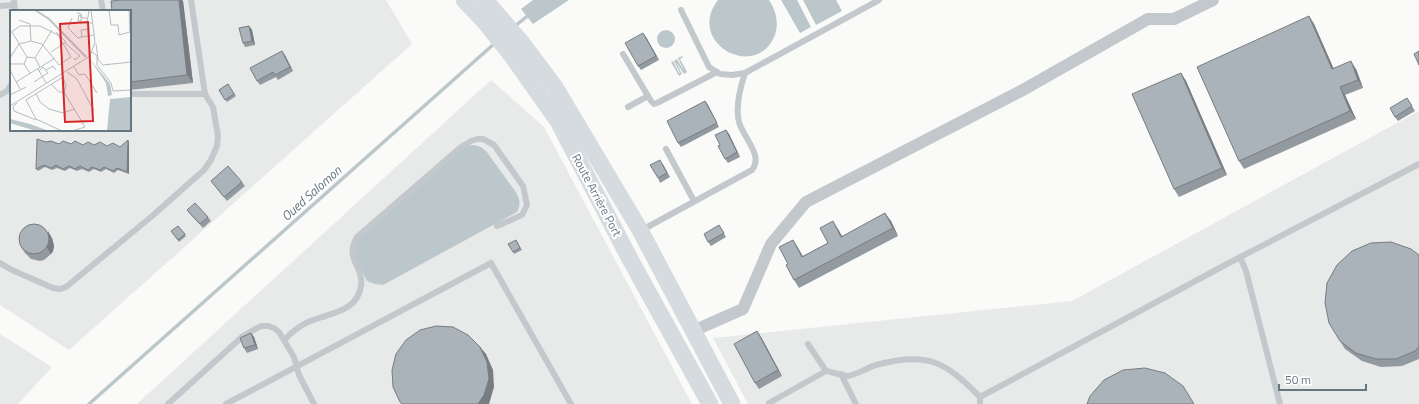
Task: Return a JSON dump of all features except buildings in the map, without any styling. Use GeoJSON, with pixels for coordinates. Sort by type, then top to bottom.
{"type":"FeatureCollection","features":[{"type":"Feature","properties":{"kind":"street","name":"Route Arrière Port"},"geometry":{"type":"LineString","coordinates":[[464,0],[489,11],[517,49],[558,121],[631,261],[710,404]]}},
{"type":"Feature","properties":{"kind":"street"},"geometry":{"type":"LineString","coordinates":[[693,331],[743,309],[771,244],[806,202],[1021,91],[1148,19],[1174,19],[1213,0]]}},
{"type":"Feature","properties":{"kind":"street","name":"Route Arrière Port"},"geometry":{"type":"LineString","coordinates":[[517,49],[556,87],[640,230],[732,404]]}},
{"type":"Feature","properties":{"kind":"lane"},"geometry":{"type":"LineString","coordinates":[[101,0],[102,10]]}},
{"type":"Feature","properties":{"kind":"lane"},"geometry":{"type":"LineString","coordinates":[[0,263],[18,273],[53,288],[60,289],[70,284],[151,217],[204,170],[211,160],[217,146],[218,136],[213,108],[205,94],[191,0]]}},
{"type":"Feature","properties":{"kind":"lane"},"geometry":{"type":"LineString","coordinates":[[681,10],[709,67],[720,74],[732,75],[745,73],[879,0]]}},
{"type":"Feature","properties":{"kind":"lane"},"geometry":{"type":"LineString","coordinates":[[0,6],[14,5]]}},
{"type":"Feature","properties":{"kind":"lane"},"geometry":{"type":"LineString","coordinates":[[623,54],[654,104],[717,72]]}},
{"type":"Feature","properties":{"kind":"lane"},"geometry":{"type":"LineString","coordinates":[[708,76],[709,67]]}},
{"type":"Feature","properties":{"kind":"lane"},"geometry":{"type":"LineString","coordinates":[[640,230],[752,170],[755,166],[756,160],[754,153],[739,122],[739,90],[745,73]]}},
{"type":"Feature","properties":{"kind":"lane"},"geometry":{"type":"LineString","coordinates":[[0,95],[7,91],[10,87]]}},
{"type":"Feature","properties":{"kind":"lane"},"geometry":{"type":"LineString","coordinates":[[131,94],[205,94]]}},
{"type":"Feature","properties":{"kind":"lane"},"geometry":{"type":"LineString","coordinates":[[628,107],[648,96]]}},
{"type":"Feature","properties":{"kind":"lane"},"geometry":{"type":"LineString","coordinates":[[284,340],[299,327],[308,322],[338,312],[354,302],[359,292],[361,280],[352,257],[354,243],[357,236],[471,140],[483,139],[494,145],[523,186],[527,205],[522,215],[497,226]]}},
{"type":"Feature","properties":{"kind":"lane"},"geometry":{"type":"LineString","coordinates":[[666,149],[694,201]]}},
{"type":"Feature","properties":{"kind":"lane"},"geometry":{"type":"LineString","coordinates":[[980,397],[1240,257],[1419,164]]}},
{"type":"Feature","properties":{"kind":"lane"},"geometry":{"type":"LineString","coordinates":[[1240,257],[1246,271],[1280,404]]}},
{"type":"Feature","properties":{"kind":"lane"},"geometry":{"type":"LineString","coordinates":[[226,404],[491,263],[571,404]]}},
{"type":"Feature","properties":{"kind":"lane"},"geometry":{"type":"LineString","coordinates":[[168,404],[243,336],[261,326],[274,328],[284,340],[294,357],[299,375],[314,404]]}},
{"type":"Feature","properties":{"kind":"lane"},"geometry":{"type":"LineString","coordinates":[[808,344],[826,370],[848,376],[875,365],[904,359],[923,359],[944,366],[965,382],[980,397],[980,404]]}},
{"type":"Feature","properties":{"kind":"lane"},"geometry":{"type":"LineString","coordinates":[[770,404],[769,403],[826,370]]}},
{"type":"Feature","properties":{"kind":"lane"},"geometry":{"type":"LineString","coordinates":[[840,374],[856,404]]}},
{"type":"Feature","properties":{"kind":"shaded area"},"geometry":{"type":"Polygon","coordinates":[[[0,0],[386,0],[412,44],[69,350],[0,305],[0,0]]]}},
{"type":"Feature","properties":{"kind":"shaded area"},"geometry":{"type":"Polygon","coordinates":[[[533,0],[569,0],[533,24],[521,9],[533,0]]]}},
{"type":"Feature","properties":{"kind":"shaded area"},"geometry":{"type":"Polygon","coordinates":[[[718,0],[769,0],[775,12],[777,26],[775,35],[766,49],[753,55],[740,56],[727,51],[717,42],[710,30],[710,16],[718,0]]]}},
{"type":"Feature","properties":{"kind":"shaded area"},"geometry":{"type":"Polygon","coordinates":[[[781,0],[797,0],[811,27],[800,33],[781,0]]]}},
{"type":"Feature","properties":{"kind":"shaded area"},"geometry":{"type":"Polygon","coordinates":[[[803,0],[836,0],[842,11],[816,25],[803,0]]]}},
{"type":"Feature","properties":{"kind":"shaded area"},"geometry":{"type":"Polygon","coordinates":[[[666,30],[672,33],[675,39],[672,45],[666,48],[660,45],[657,39],[660,33],[666,30]]]}},
{"type":"Feature","properties":{"kind":"shaded area"},"geometry":{"type":"Polygon","coordinates":[[[683,57],[680,59],[687,72],[684,74],[676,62],[682,74],[679,76],[671,62],[673,61],[680,73],[674,61],[677,59],[684,71],[678,58],[683,57]]]}},
{"type":"Feature","properties":{"kind":"shaded area"},"geometry":{"type":"Polygon","coordinates":[[[491,80],[544,127],[692,404],[137,404],[491,80]]]}},
{"type":"Feature","properties":{"kind":"shaded area"},"geometry":{"type":"Polygon","coordinates":[[[1419,111],[1419,404],[748,404],[713,338],[1072,301],[1419,111]]]}},
{"type":"Feature","properties":{"kind":"shaded area"},"geometry":{"type":"Polygon","coordinates":[[[474,145],[481,147],[486,151],[515,191],[519,202],[517,212],[383,285],[367,281],[353,253],[355,244],[360,236],[466,146],[474,145]]]}},
{"type":"Feature","properties":{"kind":"shaded area"},"geometry":{"type":"Polygon","coordinates":[[[0,334],[52,367],[18,404],[0,404],[0,334]]]}},
{"type":"Feature","properties":{"kind":"waterway","name":"Oued Salomon"},"geometry":{"type":"LineString","coordinates":[[515,26],[530,14]]}},
{"type":"Feature","properties":{"kind":"waterway","name":"Oued Salomon"},"geometry":{"type":"LineString","coordinates":[[89,404],[495,43]]}}]}
